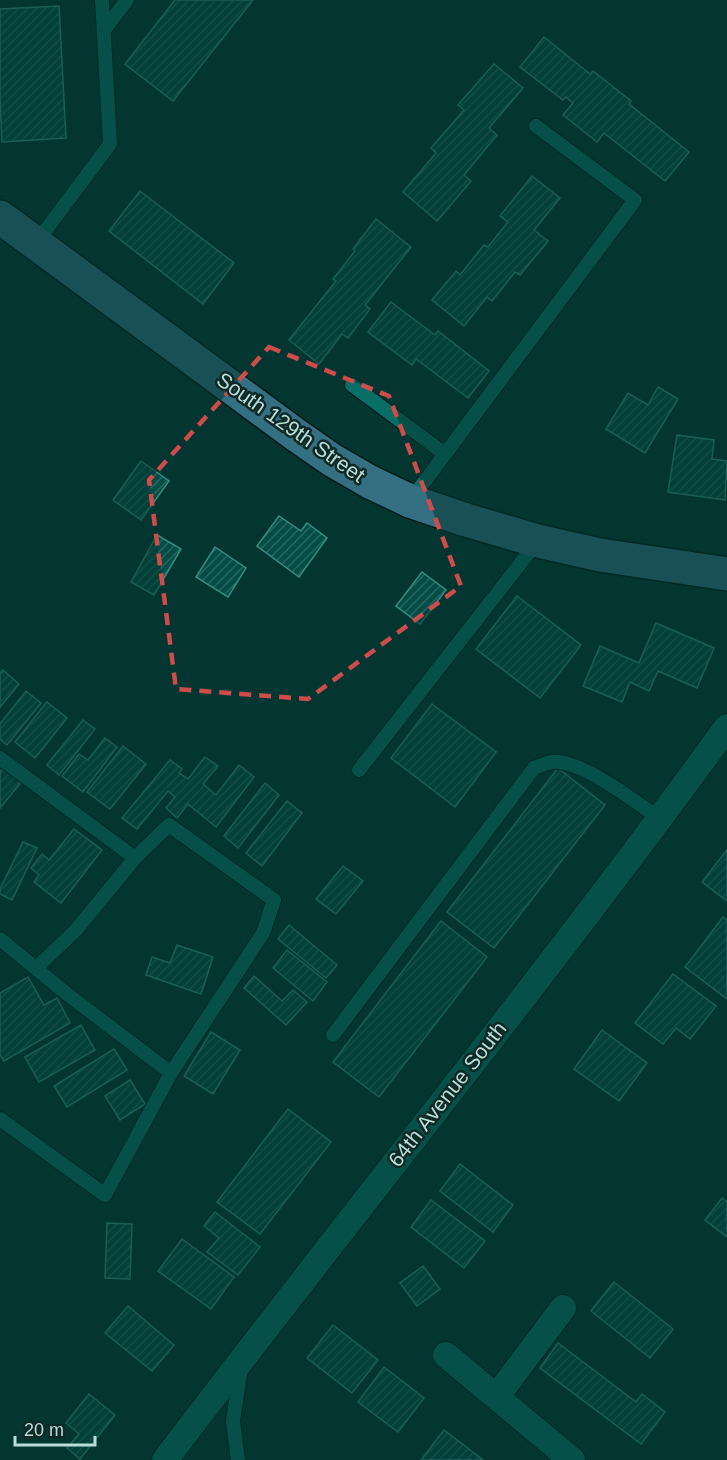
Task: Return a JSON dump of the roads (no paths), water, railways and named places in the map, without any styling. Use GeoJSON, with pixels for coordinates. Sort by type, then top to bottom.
{"type":"FeatureCollection","features":[{"type":"Feature","properties":{"kind":"street","name":"South 129th Street"},"geometry":{"type":"LineString","coordinates":[[0,217],[332,460],[370,483],[411,501],[537,541],[600,555],[727,574]]}},
{"type":"Feature","properties":{"kind":"street","name":"64th Avenue South"},"geometry":{"type":"LineString","coordinates":[[165,1460],[660,819],[727,727]]}},
{"type":"Feature","properties":{"kind":"street"},"geometry":{"type":"LineString","coordinates":[[497,1396],[563,1308]]}},
{"type":"Feature","properties":{"kind":"street"},"geometry":{"type":"LineString","coordinates":[[446,1355],[572,1460]]}},
{"type":"Feature","properties":{"kind":"lane"},"geometry":{"type":"LineString","coordinates":[[36,244],[110,144],[102,0]]}},
{"type":"Feature","properties":{"kind":"lane"},"geometry":{"type":"LineString","coordinates":[[104,30],[127,0]]}},
{"type":"Feature","properties":{"kind":"lane"},"geometry":{"type":"LineString","coordinates":[[411,501],[635,200],[536,126]]}},
{"type":"Feature","properties":{"kind":"lane"},"geometry":{"type":"LineString","coordinates":[[352,385],[445,454]]}},
{"type":"Feature","properties":{"kind":"lane"},"geometry":{"type":"LineString","coordinates":[[359,770],[537,541]]}},
{"type":"Feature","properties":{"kind":"lane"},"geometry":{"type":"LineString","coordinates":[[0,758],[135,858]]}},
{"type":"Feature","properties":{"kind":"lane"},"geometry":{"type":"LineString","coordinates":[[333,1035],[534,768],[554,762],[572,766],[612,785],[660,819]]}},
{"type":"Feature","properties":{"kind":"lane"},"geometry":{"type":"LineString","coordinates":[[0,1119],[105,1195],[171,1073],[263,933],[274,900],[169,825],[135,858],[76,930],[36,968]]}},
{"type":"Feature","properties":{"kind":"lane"},"geometry":{"type":"LineString","coordinates":[[0,939],[67,994],[171,1073]]}},
{"type":"Feature","properties":{"kind":"lane"},"geometry":{"type":"LineString","coordinates":[[238,1460],[232,1421],[243,1357]]}}]}
